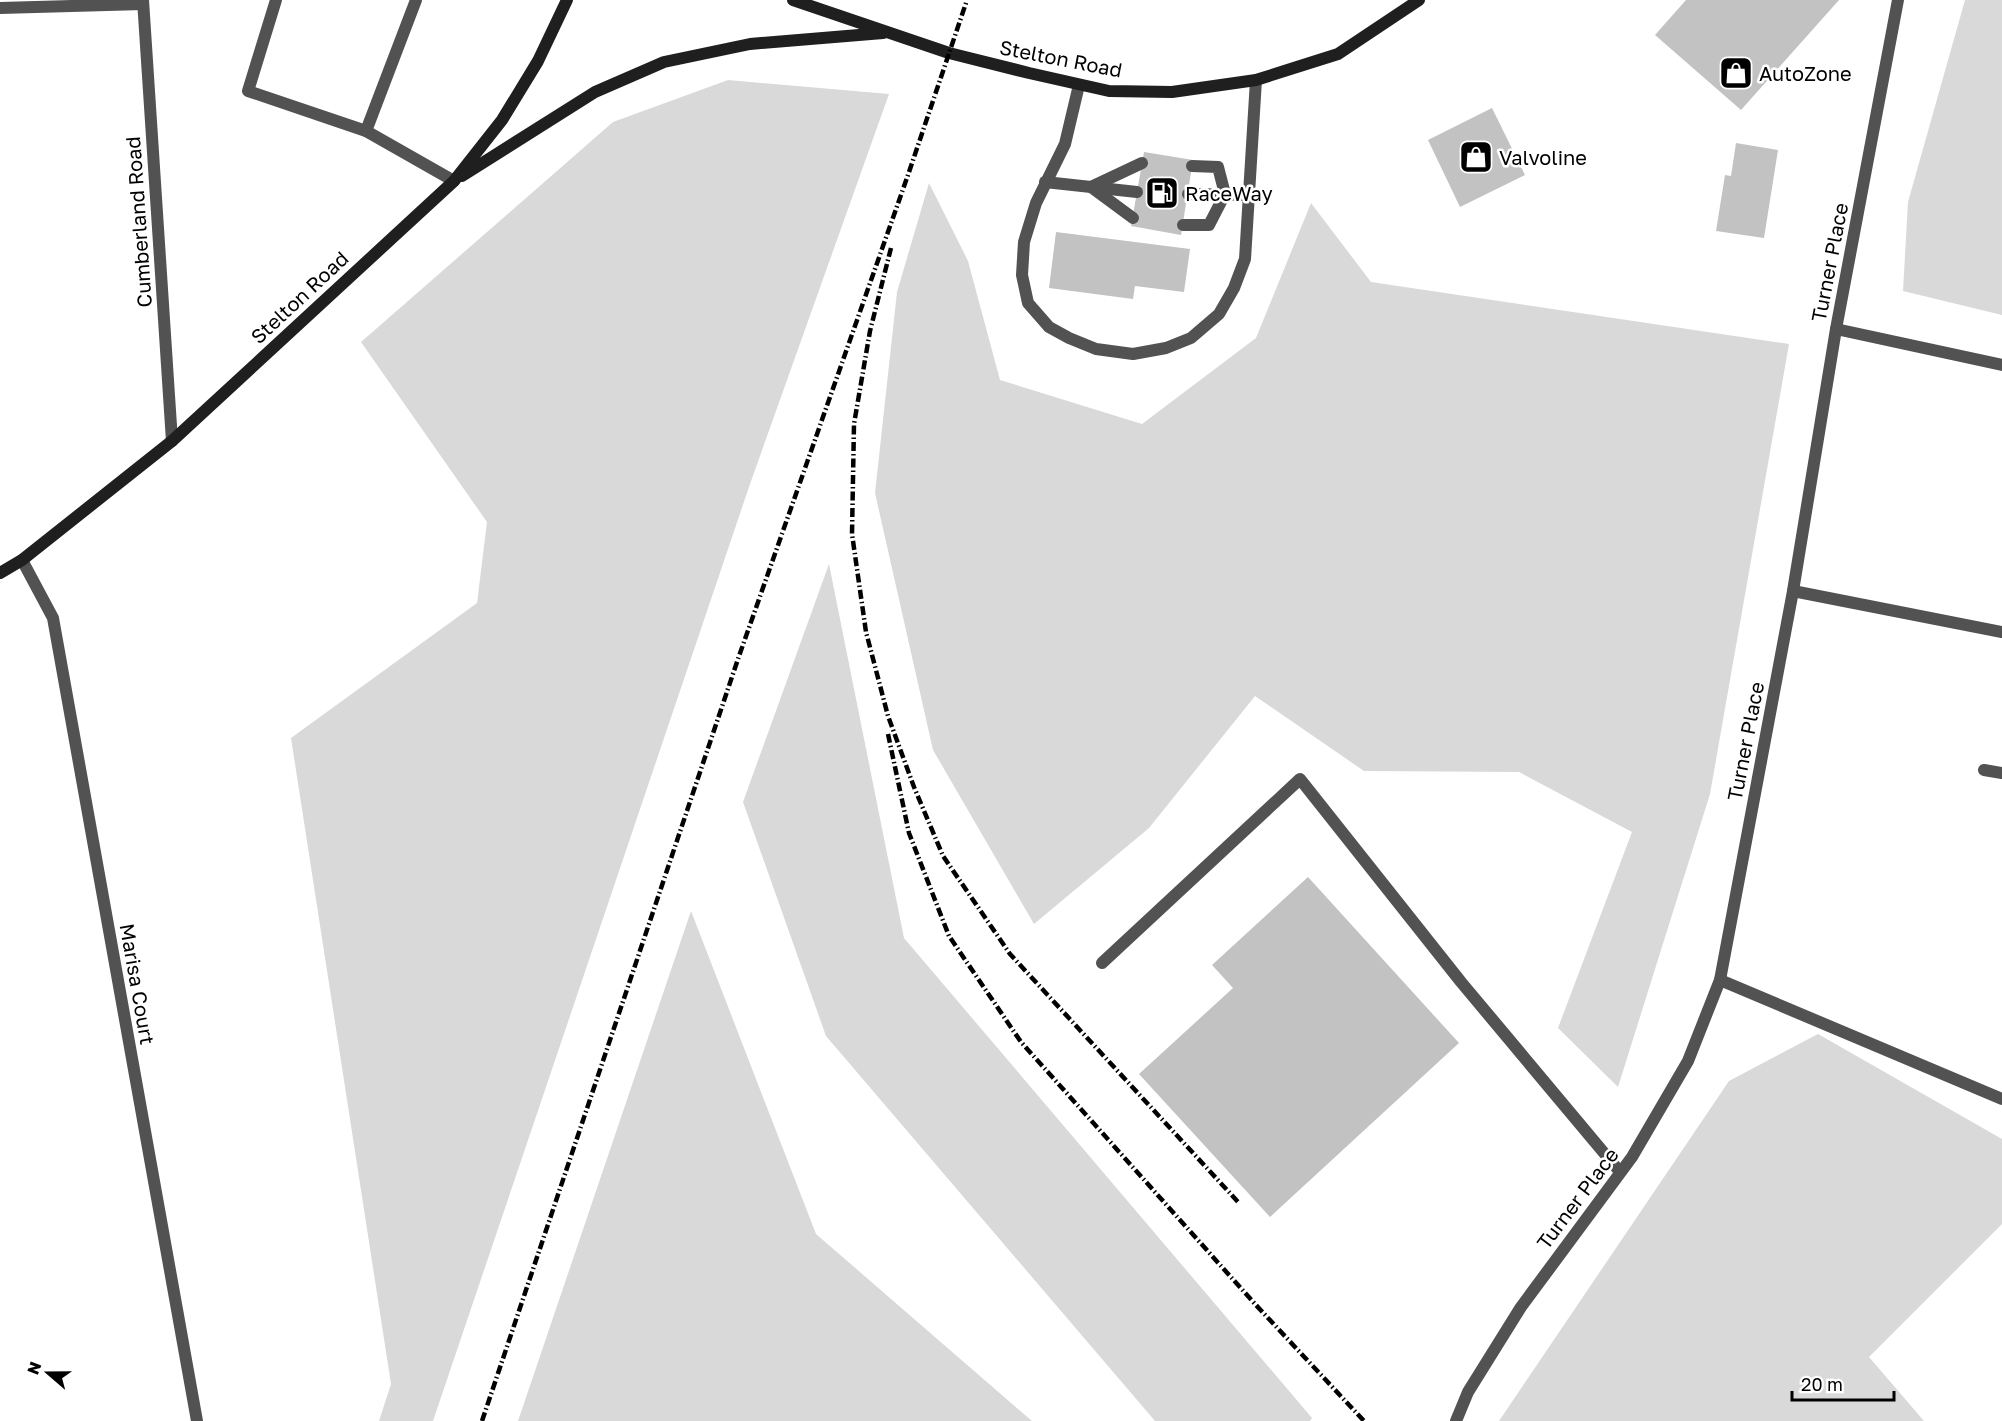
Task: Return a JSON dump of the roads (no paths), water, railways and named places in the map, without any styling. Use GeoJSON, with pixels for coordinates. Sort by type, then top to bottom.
{"type":"FeatureCollection","features":[{"type":"Feature","properties":{"kind":"main road","name":"Stelton Road"},"geometry":{"type":"LineString","coordinates":[[0,573],[22,560],[172,441],[454,181],[508,111],[538,61],[567,0]]}},
{"type":"Feature","properties":{"kind":"main road","name":"Stelton Road"},"geometry":{"type":"LineString","coordinates":[[793,0],[949,53],[1079,85],[1109,91],[1172,92],[1256,80],[1338,54],[1419,0]]}},
{"type":"Feature","properties":{"kind":"main road"},"geometry":{"type":"LineString","coordinates":[[454,181],[595,92],[664,62],[750,44],[888,32]]}},
{"type":"Feature","properties":{"kind":"street"},"geometry":{"type":"LineString","coordinates":[[276,0],[248,90],[366,131],[454,181]]}},
{"type":"Feature","properties":{"kind":"street"},"geometry":{"type":"LineString","coordinates":[[366,131],[416,0]]}},
{"type":"Feature","properties":{"kind":"street","name":"Turner Place"},"geometry":{"type":"LineString","coordinates":[[1456,1421],[1468,1392],[1521,1307],[1632,1157],[1688,1061],[1720,980],[1793,591],[1836,328],[1898,0]]}},
{"type":"Feature","properties":{"kind":"street"},"geometry":{"type":"LineString","coordinates":[[0,8],[143,2]]}},
{"type":"Feature","properties":{"kind":"street","name":"Cumberland Road"},"geometry":{"type":"LineString","coordinates":[[143,2],[172,441]]}},
{"type":"Feature","properties":{"kind":"street"},"geometry":{"type":"LineString","coordinates":[[1079,85],[1065,144],[1036,203],[1024,242],[1022,275],[1028,303],[1049,327],[1096,349],[1133,354],[1166,348],[1191,338],[1219,314],[1234,288],[1245,259],[1256,80]]}},
{"type":"Feature","properties":{"kind":"street"},"geometry":{"type":"LineString","coordinates":[[1091,187],[1142,163]]}},
{"type":"Feature","properties":{"kind":"street"},"geometry":{"type":"LineString","coordinates":[[1183,225],[1209,225],[1225,194],[1218,167],[1192,166]]}},
{"type":"Feature","properties":{"kind":"street"},"geometry":{"type":"LineString","coordinates":[[1045,182],[1137,192]]}},
{"type":"Feature","properties":{"kind":"street"},"geometry":{"type":"LineString","coordinates":[[1091,187],[1133,218]]}},
{"type":"Feature","properties":{"kind":"street"},"geometry":{"type":"LineString","coordinates":[[1188,194],[1250,195]]}},
{"type":"Feature","properties":{"kind":"street"},"geometry":{"type":"LineString","coordinates":[[1836,328],[2002,365]]}},
{"type":"Feature","properties":{"kind":"street","name":"Marisa Court"},"geometry":{"type":"LineString","coordinates":[[22,560],[53,618],[196,1421]]}},
{"type":"Feature","properties":{"kind":"street"},"geometry":{"type":"LineString","coordinates":[[1793,591],[2002,632]]}},
{"type":"Feature","properties":{"kind":"street"},"geometry":{"type":"LineString","coordinates":[[1984,770],[2002,773]]}},
{"type":"Feature","properties":{"kind":"street"},"geometry":{"type":"LineString","coordinates":[[1102,963],[1300,779],[1461,982],[1620,1172]]}},
{"type":"Feature","properties":{"kind":"street"},"geometry":{"type":"LineString","coordinates":[[1720,980],[2002,1099]]}},
{"type":"Feature","properties":{"kind":"railway"},"geometry":{"type":"LineString","coordinates":[[482,1421],[738,659],[967,0]]}},
{"type":"Feature","properties":{"kind":"railway"},"geometry":{"type":"LineString","coordinates":[[891,248],[870,331],[854,424],[852,534],[866,632],[888,716],[943,856],[1010,954],[1239,1203]]}},
{"type":"Feature","properties":{"kind":"railway"},"geometry":{"type":"LineString","coordinates":[[888,734],[909,833],[949,936],[1021,1042],[1255,1304],[1364,1421]]}},
{"type":"Feature","properties":{"kind":"place","name":"AutoZone"},"geometry":{"type":"Point","coordinates":[1736,73]}},
{"type":"Feature","properties":{"kind":"place","name":"Valvoline"},"geometry":{"type":"Point","coordinates":[1476,157]}},
{"type":"Feature","properties":{"kind":"place","name":"RaceWay"},"geometry":{"type":"Point","coordinates":[1162,193]}}]}
